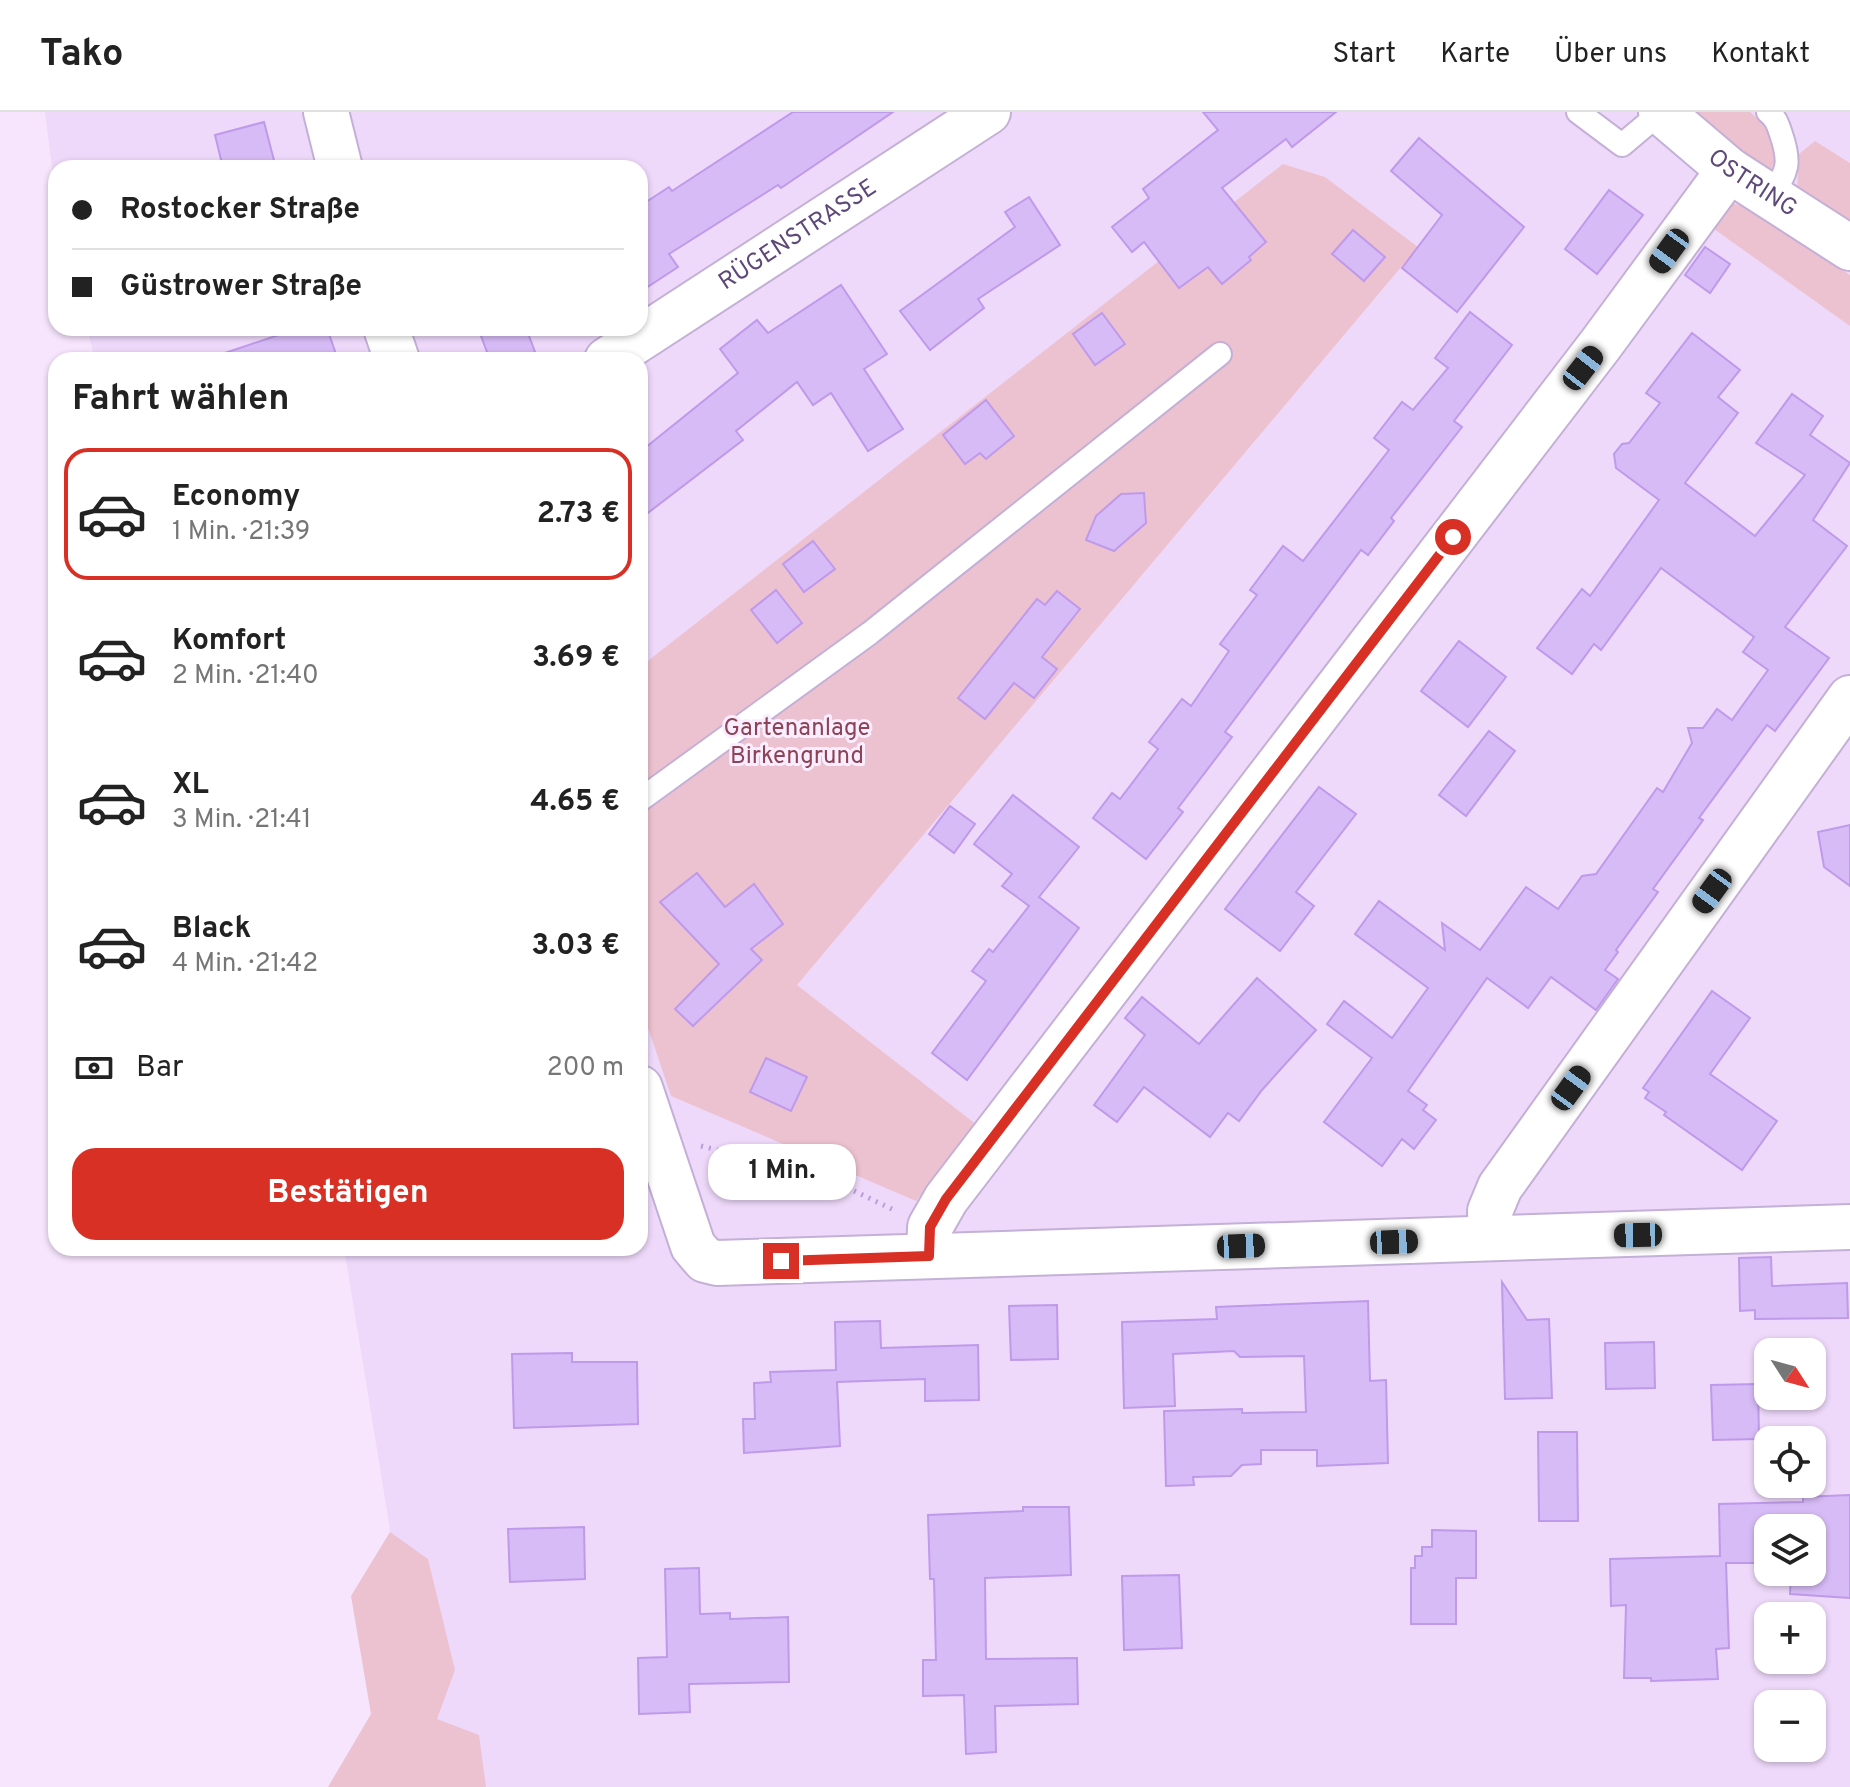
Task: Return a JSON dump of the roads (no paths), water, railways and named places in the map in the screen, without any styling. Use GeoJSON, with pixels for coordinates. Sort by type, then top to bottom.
{"type":"FeatureCollection","features":[{"type":"Feature","properties":{"kind":"street"},"geometry":{"type":"LineString","coordinates":[[326,112],[338,160]]}},
{"type":"Feature","properties":{"kind":"street","name":"RÜGENSTRASSE"},"geometry":{"type":"LineString","coordinates":[[648,333],[988,112]]}},
{"type":"Feature","properties":{"kind":"street","name":"OSTRING"},"geometry":{"type":"LineString","coordinates":[[1661,112],[1729,170],[1850,248]]}},
{"type":"Feature","properties":{"kind":"street"},"geometry":{"type":"LineString","coordinates":[[929,1241],[946,1199],[1601,344],[1729,170]]}},
{"type":"Feature","properties":{"kind":"street","name":"RÜGENSTRASSE"},"geometry":{"type":"LineString","coordinates":[[619,352],[644,336]]}},
{"type":"Feature","properties":{"kind":"street"},"geometry":{"type":"LineString","coordinates":[[1491,1238],[1490,1211],[1500,1187],[1850,698]]}},
{"type":"Feature","properties":{"kind":"street"},"geometry":{"type":"LineString","coordinates":[[648,1112],[693,1246],[705,1260],[717,1263],[929,1241],[1491,1238],[1850,1227]]}},
{"type":"Feature","properties":{"kind":"lane"},"geometry":{"type":"LineString","coordinates":[[1578,112],[1622,145],[1661,112]]}},
{"type":"Feature","properties":{"kind":"lane"},"geometry":{"type":"LineString","coordinates":[[1768,112],[1775,117],[1789,158],[1784,177],[1771,196]]}},
{"type":"Feature","properties":{"kind":"lane"},"geometry":{"type":"LineString","coordinates":[[648,794],[870,633],[1220,354]]}},
{"type":"Feature","properties":{"kind":"park label","name":"Gartenanlage Birkengrund"},"geometry":{"type":"Point","coordinates":[797,743]}}]}
